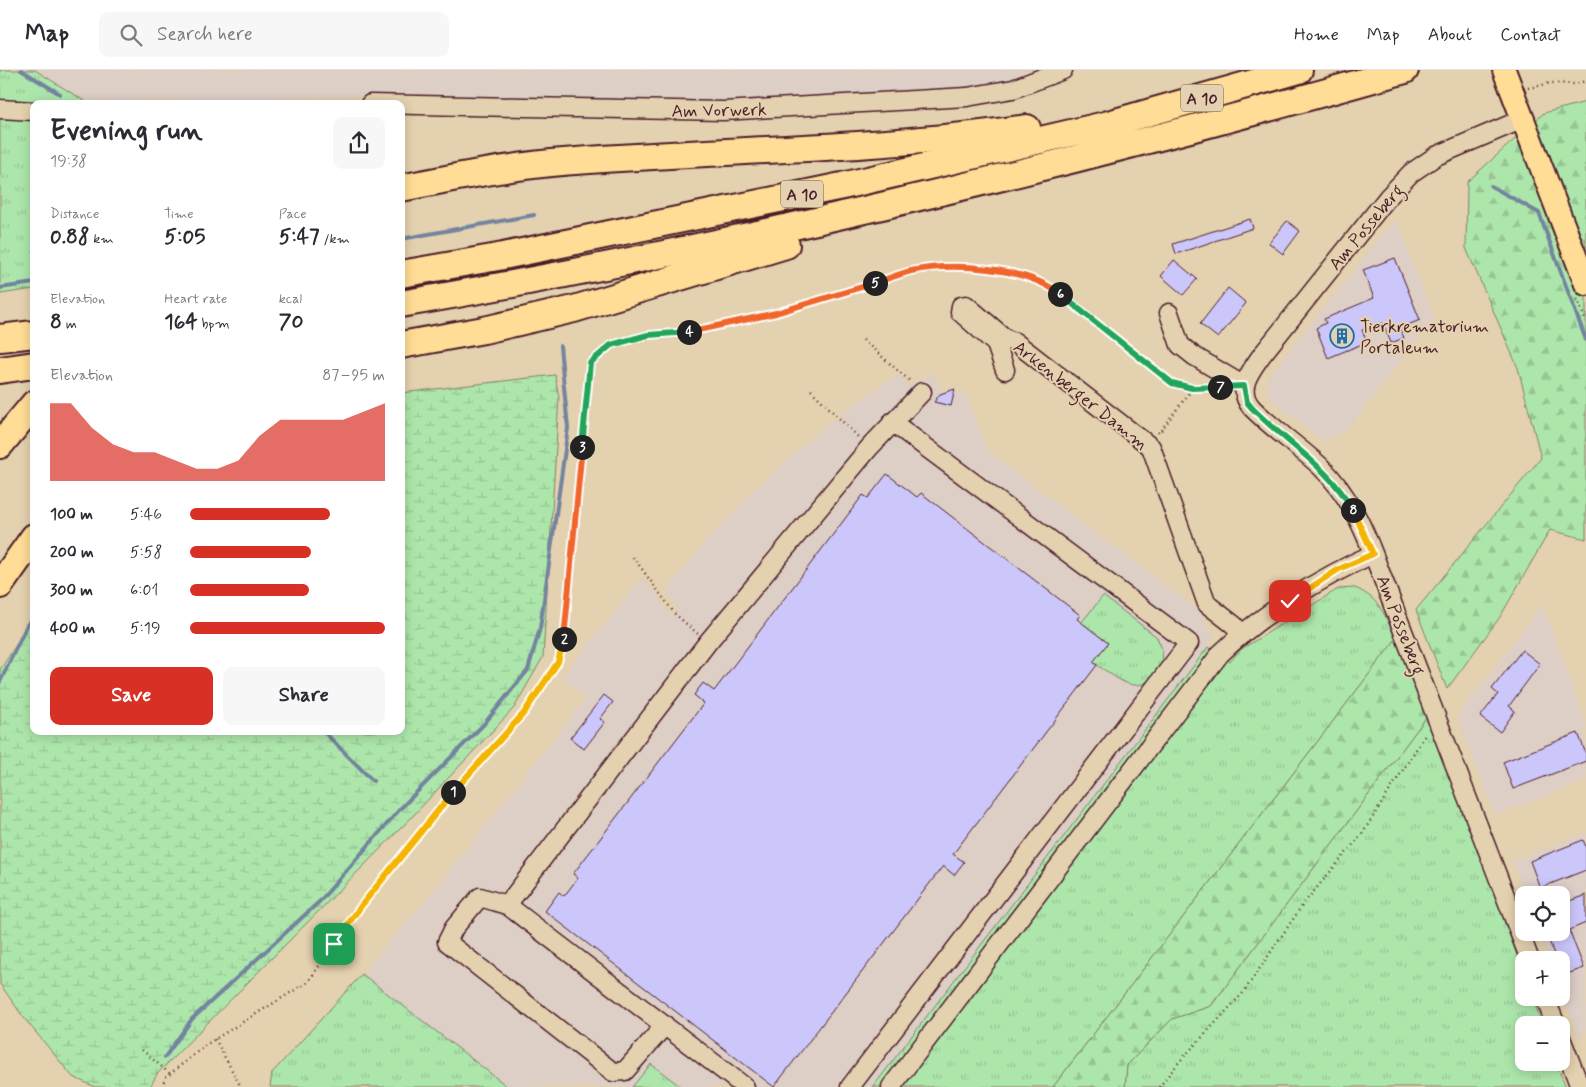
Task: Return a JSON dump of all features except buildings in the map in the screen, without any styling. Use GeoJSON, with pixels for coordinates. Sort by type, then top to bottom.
{"type":"FeatureCollection","features":[{"type":"Feature","properties":{"kind":"highway","name":"A 10"},"geometry":{"type":"LineString","coordinates":[[405,273],[498,257],[842,186],[1105,125],[1299,70]]}},
{"type":"Feature","properties":{"kind":"highway","name":"A 10"},"geometry":{"type":"LineString","coordinates":[[405,303],[526,283],[673,253],[922,198],[1057,165],[1404,70]]}},
{"type":"Feature","properties":{"kind":"highway"},"geometry":{"type":"LineString","coordinates":[[405,187],[456,177],[549,163],[869,144],[1005,131],[1060,123],[1105,125]]}},
{"type":"Feature","properties":{"kind":"highway"},"geometry":{"type":"LineString","coordinates":[[405,344],[484,330],[574,309],[825,233],[922,198]]}},
{"type":"Feature","properties":{"kind":"highway"},"geometry":{"type":"LineString","coordinates":[[0,338],[30,334]]}},
{"type":"Feature","properties":{"kind":"highway"},"geometry":{"type":"LineString","coordinates":[[0,370],[30,366]]}},
{"type":"Feature","properties":{"kind":"highway"},"geometry":{"type":"LineString","coordinates":[[0,445],[30,409]]}},
{"type":"Feature","properties":{"kind":"highway"},"geometry":{"type":"LineString","coordinates":[[0,586],[30,543]]}},
{"type":"Feature","properties":{"kind":"main road"},"geometry":{"type":"LineString","coordinates":[[1504,70],[1586,284]]}},
{"type":"Feature","properties":{"kind":"street","name":"Am Vorwerk"},"geometry":{"type":"LineString","coordinates":[[405,105],[723,111],[967,97],[1013,89],[1063,70]]}},
{"type":"Feature","properties":{"kind":"street"},"geometry":{"type":"LineString","coordinates":[[0,109],[30,111]]}},
{"type":"Feature","properties":{"kind":"street","name":"Am Posseberg"},"geometry":{"type":"LineString","coordinates":[[1522,119],[1436,156],[1411,173],[1388,197],[1261,356],[1251,370],[1244,386],[1247,402],[1252,408],[1321,467],[1338,487],[1354,511],[1373,554],[1527,951]]}},
{"type":"Feature","properties":{"kind":"street"},"geometry":{"type":"LineString","coordinates":[[1169,313],[1180,345],[1194,356],[1244,386]]}},
{"type":"Feature","properties":{"kind":"street","name":"Arkenberger Damm"},"geometry":{"type":"LineString","coordinates":[[1005,370],[1001,341],[1016,342],[1151,446],[1202,602],[1240,634]]}},
{"type":"Feature","properties":{"kind":"street"},"geometry":{"type":"LineString","coordinates":[[507,905],[708,642],[868,448],[922,392]]}},
{"type":"Feature","properties":{"kind":"street"},"geometry":{"type":"LineString","coordinates":[[850,1087],[1189,643],[892,422]]}},
{"type":"Feature","properties":{"kind":"street"},"geometry":{"type":"LineString","coordinates":[[891,1087],[1220,654],[1240,634],[1339,569],[1373,554]]}},
{"type":"Feature","properties":{"kind":"street"},"geometry":{"type":"LineString","coordinates":[[665,1025],[625,1071],[613,1072],[447,942],[454,928],[480,897],[507,905],[665,1025],[745,1087]]}},
{"type":"Feature","properties":{"kind":"street"},"geometry":{"type":"LineString","coordinates":[[1570,1061],[1580,1087]]}},
{"type":"Feature","properties":{"kind":"path"},"geometry":{"type":"LineString","coordinates":[[1537,86],[1551,82],[1574,84],[1586,81]]}},
{"type":"Feature","properties":{"kind":"path"},"geometry":{"type":"LineString","coordinates":[[163,1087],[165,1078],[215,1039],[308,982],[361,906],[464,779],[524,713],[558,662],[566,632],[590,363],[611,345],[648,335],[696,332],[776,313],[912,271],[927,269],[980,269],[1023,276],[1046,284],[1172,383],[1192,388],[1244,386]]}},
{"type":"Feature","properties":{"kind":"path"},"geometry":{"type":"LineString","coordinates":[[863,340],[922,392]]}},
{"type":"Feature","properties":{"kind":"path"},"geometry":{"type":"LineString","coordinates":[[1151,428],[1159,433],[1192,388]]}},
{"type":"Feature","properties":{"kind":"path"},"geometry":{"type":"LineString","coordinates":[[811,390],[868,448]]}},
{"type":"Feature","properties":{"kind":"path"},"geometry":{"type":"LineString","coordinates":[[633,557],[675,614],[708,642]]}},
{"type":"Feature","properties":{"kind":"path"},"geometry":{"type":"LineString","coordinates":[[1159,1087],[1180,1061],[1243,993],[1304,903],[1362,834],[1427,732],[1439,724]]}},
{"type":"Feature","properties":{"kind":"path"},"geometry":{"type":"LineString","coordinates":[[215,1039],[241,1087]]}},
{"type":"Feature","properties":{"kind":"path"},"geometry":{"type":"LineString","coordinates":[[142,1050],[170,1074]]}},
{"type":"Feature","properties":{"kind":"shaded area"},"geometry":{"type":"Polygon","coordinates":[[[35,70],[1045,70],[1016,80],[969,89],[722,101],[364,96],[84,100],[35,70]]]}},
{"type":"Feature","properties":{"kind":"shaded area"},"geometry":{"type":"Polygon","coordinates":[[[1396,218],[1434,320],[1346,430],[1323,441],[1268,396],[1267,378],[1396,218]]]}},
{"type":"Feature","properties":{"kind":"shaded area"},"geometry":{"type":"Polygon","coordinates":[[[931,372],[943,392],[952,390],[966,395],[987,451],[1194,607],[1204,618],[1214,638],[873,1087],[681,1087],[651,1064],[632,1087],[508,1087],[362,974],[430,895],[586,698],[562,677],[643,577],[673,617],[678,609],[666,591],[701,547],[753,491],[834,418],[842,425],[846,420],[840,414],[898,375],[910,386],[931,372]]]}},
{"type":"Feature","properties":{"kind":"shaded area"},"geometry":{"type":"Polygon","coordinates":[[[1542,605],[1586,722],[1586,780],[1495,815],[1457,716],[1542,605]]]}},
{"type":"Feature","properties":{"kind":"shaded area"},"geometry":{"type":"Polygon","coordinates":[[[1586,833],[1586,1029],[1579,1038],[1567,1006],[1570,1006],[1570,951],[1546,951],[1542,941],[1570,941],[1570,886],[1522,886],[1512,861],[1586,833]]]}},
{"type":"Feature","properties":{"kind":"green space"},"geometry":{"type":"Polygon","coordinates":[[[0,70],[35,70],[83,100],[30,100],[30,290],[0,294],[0,70]]]}},
{"type":"Feature","properties":{"kind":"green space"},"geometry":{"type":"Polygon","coordinates":[[[1586,102],[1586,539],[1550,530],[1500,617],[1447,689],[1416,610],[1541,458],[1518,368],[1466,248],[1467,182],[1544,113],[1586,102]]]}},
{"type":"Feature","properties":{"kind":"green space"},"geometry":{"type":"Polygon","coordinates":[[[555,375],[559,398],[543,657],[514,708],[409,820],[157,1074],[150,1087],[95,1087],[73,1077],[24,1018],[0,984],[0,670],[30,623],[30,735],[405,735],[405,393],[555,375]]]}},
{"type":"Feature","properties":{"kind":"green space"},"geometry":{"type":"Polygon","coordinates":[[[1355,588],[1371,597],[1381,609],[1396,639],[1053,1087],[873,1087],[1208,647],[1230,662],[1240,650],[1338,589],[1355,588]]]}},
{"type":"Feature","properties":{"kind":"green space"},"geometry":{"type":"Polygon","coordinates":[[[1103,596],[1157,637],[1162,649],[1163,665],[1150,680],[1138,685],[1131,685],[1094,662],[1081,623],[1103,596]]]}},
{"type":"Feature","properties":{"kind":"green space"},"geometry":{"type":"Polygon","coordinates":[[[1396,639],[1428,715],[1211,1006],[1172,1019],[1127,1065],[1125,1087],[1053,1087],[1396,639]]]}},
{"type":"Feature","properties":{"kind":"green space"},"geometry":{"type":"Polygon","coordinates":[[[1428,715],[1515,951],[1515,1006],[1535,1006],[1539,1016],[1515,1016],[1515,1071],[1559,1071],[1566,1087],[1125,1087],[1127,1065],[1172,1019],[1211,1006],[1428,715]]]}},
{"type":"Feature","properties":{"kind":"green space"},"geometry":{"type":"Polygon","coordinates":[[[362,974],[508,1087],[270,1087],[272,1073],[362,974]]]}},
{"type":"Feature","properties":{"kind":"green space"},"geometry":{"type":"Polygon","coordinates":[[[651,1064],[681,1087],[632,1087],[651,1064]]]}},
{"type":"Feature","properties":{"kind":"waterway"},"geometry":{"type":"LineString","coordinates":[[21,70],[60,94]]}},
{"type":"Feature","properties":{"kind":"waterway"},"geometry":{"type":"LineString","coordinates":[[1491,186],[1539,213],[1586,340]]}},
{"type":"Feature","properties":{"kind":"waterway"},"geometry":{"type":"LineString","coordinates":[[405,238],[534,215]]}},
{"type":"Feature","properties":{"kind":"waterway"},"geometry":{"type":"LineString","coordinates":[[0,288],[30,284]]}},
{"type":"Feature","properties":{"kind":"waterway"},"geometry":{"type":"LineString","coordinates":[[165,1057],[192,1019],[320,901],[400,809],[484,724],[528,670],[540,628],[568,428],[560,346]]}},
{"type":"Feature","properties":{"kind":"waterway"},"geometry":{"type":"LineString","coordinates":[[0,682],[30,622]]}},
{"type":"Feature","properties":{"kind":"waterway"},"geometry":{"type":"LineString","coordinates":[[327,735],[373,781]]}},
{"type":"Feature","properties":{"kind":"place","name":"Tierkrematorium Portaleum"},"geometry":{"type":"Point","coordinates":[1342,336]}},
{"type":"Feature","properties":{"kind":"route"},"geometry":{"type":"LineString","coordinates":[[334,944],[361,906],[464,779],[524,713],[558,662],[566,632],[590,363],[611,345],[648,335],[696,332],[776,313],[912,271],[927,269],[980,269],[1036,279],[1056,291],[1172,383],[1192,388],[1244,386],[1244,394],[1252,408],[1307,454],[1338,487],[1354,511],[1373,554],[1339,569],[1290,601]]}}]}
